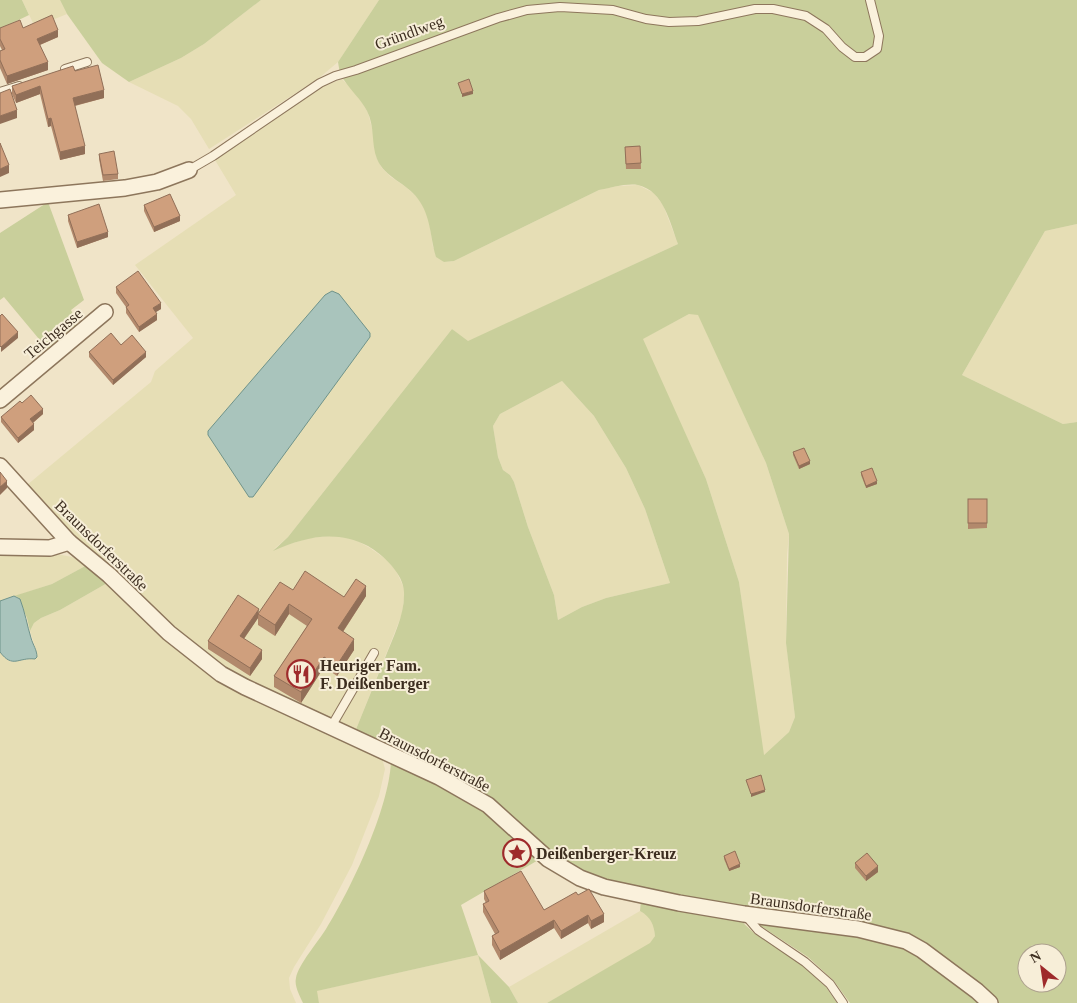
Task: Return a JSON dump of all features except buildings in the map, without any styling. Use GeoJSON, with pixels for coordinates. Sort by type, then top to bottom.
{"type":"FeatureCollection","features":[{"type":"Feature","properties":{"kind":"street","name":"Gründlweg"},"geometry":{"type":"LineString","coordinates":[[0,200],[125,188],[157,182],[189,170]]}},
{"type":"Feature","properties":{"kind":"street","name":"Teichgasse"},"geometry":{"type":"LineString","coordinates":[[0,400],[105,312]]}},
{"type":"Feature","properties":{"kind":"street","name":"Braunsdorferstraße"},"geometry":{"type":"LineString","coordinates":[[0,466],[69,542],[109,575],[168,632],[222,674],[245,687],[439,777],[488,805],[548,859],[580,878],[604,887],[641,895],[744,914],[858,929],[906,941],[922,950],[990,1003]]}},
{"type":"Feature","properties":{"kind":"street"},"geometry":{"type":"LineString","coordinates":[[0,548],[50,548],[69,542]]}},
{"type":"Feature","properties":{"kind":"lane","name":"Gründlweg"},"geometry":{"type":"LineString","coordinates":[[189,170],[214,156],[320,83],[334,76],[356,70],[498,18],[527,10],[560,7],[613,10],[646,19],[669,22],[698,21],[755,9],[773,9],[806,16],[826,29],[842,47],[855,57],[865,57],[877,49],[880,36],[870,0]]}},
{"type":"Feature","properties":{"kind":"lane"},"geometry":{"type":"LineString","coordinates":[[61,71],[87,62]]}},
{"type":"Feature","properties":{"kind":"lane"},"geometry":{"type":"LineString","coordinates":[[0,92],[26,83]]}},
{"type":"Feature","properties":{"kind":"lane"},"geometry":{"type":"LineString","coordinates":[[331,727],[374,653]]}},
{"type":"Feature","properties":{"kind":"lane"},"geometry":{"type":"LineString","coordinates":[[744,914],[758,930],[805,962],[830,984],[843,1003]]}},
{"type":"Feature","properties":{"kind":"shaded area"},"geometry":{"type":"Polygon","coordinates":[[[22,0],[60,0],[67,14],[35,27],[22,0]]]}},
{"type":"Feature","properties":{"kind":"shaded area"},"geometry":{"type":"Polygon","coordinates":[[[261,0],[379,0],[338,62],[319,78],[209,149],[191,119],[178,106],[129,82],[181,58],[204,44],[261,0]]]}},
{"type":"Feature","properties":{"kind":"shaded area"},"geometry":{"type":"Polygon","coordinates":[[[342,79],[360,98],[368,113],[377,159],[382,168],[417,197],[425,208],[433,247],[444,262],[454,261],[599,190],[618,186],[638,185],[654,193],[663,205],[678,244],[467,342],[452,329],[288,537],[274,549],[309,538],[331,536],[352,538],[387,560],[396,571],[405,590],[402,614],[355,732],[247,684],[171,629],[74,538],[27,485],[151,382],[155,371],[193,338],[135,265],[236,195],[215,160],[322,87],[342,79]]]}},
{"type":"Feature","properties":{"kind":"shaded area"},"geometry":{"type":"Polygon","coordinates":[[[1077,224],[1077,422],[1063,424],[962,375],[1045,231],[1077,224]]]}},
{"type":"Feature","properties":{"kind":"shaded area"},"geometry":{"type":"Polygon","coordinates":[[[689,314],[698,314],[766,463],[789,534],[786,642],[795,717],[789,732],[763,756],[739,582],[706,479],[642,339],[689,314]]]}},
{"type":"Feature","properties":{"kind":"shaded area"},"geometry":{"type":"Polygon","coordinates":[[[562,381],[594,416],[626,468],[645,509],[670,583],[606,598],[582,607],[558,620],[554,595],[528,527],[514,482],[510,475],[503,470],[498,457],[493,426],[500,414],[562,381]]]}},
{"type":"Feature","properties":{"kind":"shaded area"},"geometry":{"type":"Polygon","coordinates":[[[0,553],[57,554],[72,557],[89,564],[52,584],[0,601],[0,553]]]}},
{"type":"Feature","properties":{"kind":"shaded area"},"geometry":{"type":"Polygon","coordinates":[[[109,582],[169,640],[382,758],[385,769],[379,796],[352,865],[321,924],[289,978],[290,989],[296,1003],[0,1003],[0,652],[11,662],[31,659],[37,653],[30,631],[34,623],[109,582]]]}},
{"type":"Feature","properties":{"kind":"shaded area"},"geometry":{"type":"Polygon","coordinates":[[[640,911],[647,915],[654,926],[655,936],[650,944],[547,1003],[518,1003],[509,987],[640,911]]]}},
{"type":"Feature","properties":{"kind":"shaded area"},"geometry":{"type":"Polygon","coordinates":[[[478,955],[491,1003],[319,1003],[316,991],[478,955]]]}},
{"type":"Feature","properties":{"kind":"green space"},"geometry":{"type":"Polygon","coordinates":[[[0,0],[22,0],[29,15],[0,29],[0,0]]]}},
{"type":"Feature","properties":{"kind":"green space"},"geometry":{"type":"Polygon","coordinates":[[[60,0],[261,0],[204,44],[181,58],[129,82],[102,63],[67,14],[60,0]]]}},
{"type":"Feature","properties":{"kind":"green space"},"geometry":{"type":"Polygon","coordinates":[[[379,0],[1077,0],[1077,224],[1045,231],[962,375],[1063,424],[1077,422],[1077,1003],[850,1003],[834,981],[808,957],[761,926],[763,921],[926,946],[605,882],[565,863],[491,801],[355,732],[401,617],[404,592],[400,578],[386,559],[374,550],[356,541],[344,538],[332,536],[308,539],[273,551],[288,537],[452,329],[468,341],[678,244],[669,218],[660,201],[647,188],[629,185],[599,190],[454,261],[444,262],[436,257],[428,220],[418,199],[385,171],[377,159],[367,111],[340,72],[338,62],[379,0]],[[689,314],[643,339],[706,479],[739,582],[764,755],[789,732],[795,717],[786,643],[789,534],[766,463],[698,315],[689,314]],[[562,381],[500,414],[493,426],[498,457],[503,470],[510,475],[514,482],[528,527],[554,595],[558,620],[582,607],[606,598],[670,583],[645,509],[626,468],[594,416],[562,381]]]}},
{"type":"Feature","properties":{"kind":"green space"},"geometry":{"type":"Polygon","coordinates":[[[48,202],[84,300],[71,310],[78,325],[49,351],[4,297],[0,300],[0,233],[48,202]]]}},
{"type":"Feature","properties":{"kind":"green space"},"geometry":{"type":"Polygon","coordinates":[[[89,564],[109,582],[60,610],[41,618],[34,623],[30,631],[18,597],[14,596],[52,584],[89,564]]]}},
{"type":"Feature","properties":{"kind":"green space"},"geometry":{"type":"Polygon","coordinates":[[[391,760],[485,809],[540,859],[461,905],[478,955],[317,991],[319,1003],[303,1003],[296,984],[296,978],[304,960],[326,929],[347,892],[368,847],[384,801],[391,760]]]}},
{"type":"Feature","properties":{"kind":"green space"},"geometry":{"type":"Polygon","coordinates":[[[641,900],[739,919],[755,934],[781,949],[802,965],[826,987],[837,1003],[547,1003],[650,943],[655,936],[654,928],[649,919],[640,911],[641,900]]]}},
{"type":"Feature","properties":{"kind":"green space"},"geometry":{"type":"Polygon","coordinates":[[[478,955],[509,987],[518,1003],[491,1003],[478,955]]]}},
{"type":"Feature","properties":{"kind":"water"},"geometry":{"type":"Polygon","coordinates":[[[332,291],[339,294],[370,333],[370,337],[253,497],[249,497],[208,435],[208,431],[325,295],[332,291]]]}},
{"type":"Feature","properties":{"kind":"water"},"geometry":{"type":"Polygon","coordinates":[[[14,596],[20,599],[22,604],[36,652],[37,657],[35,659],[12,661],[0,652],[0,601],[14,596]]]}},
{"type":"Feature","properties":{"kind":"place","name":"Heuriger Fam. F. Deißenberger"},"geometry":{"type":"Point","coordinates":[301,674]}},
{"type":"Feature","properties":{"kind":"place","name":"Deißenberger-Kreuz"},"geometry":{"type":"Point","coordinates":[517,853]}}]}
